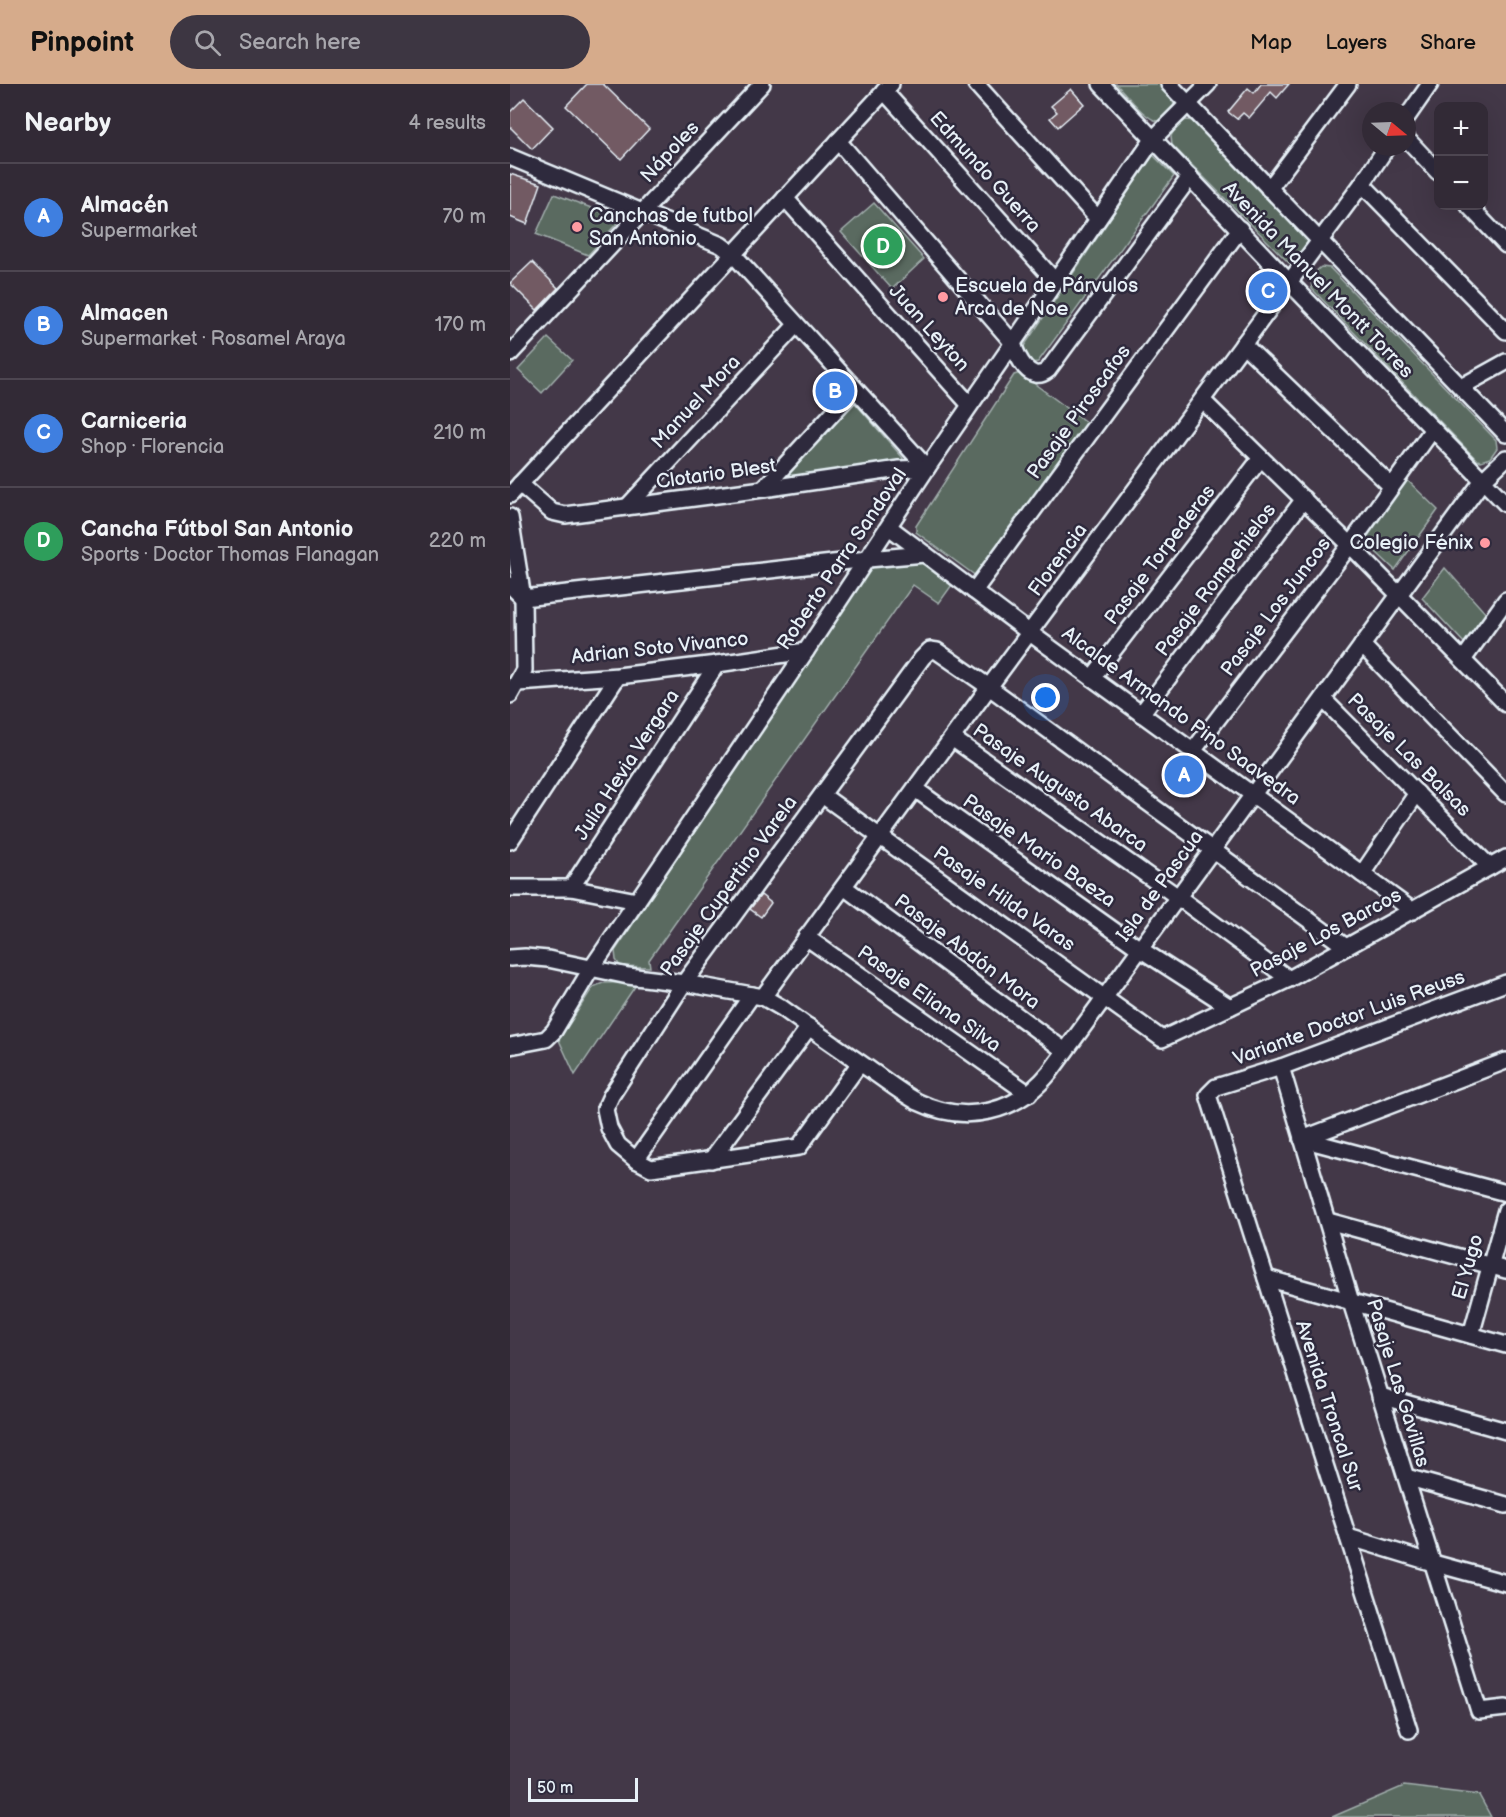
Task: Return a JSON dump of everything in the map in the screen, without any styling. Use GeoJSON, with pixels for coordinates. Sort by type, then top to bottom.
{"type":"FeatureCollection","features":[{"type":"Feature","properties":{"kind":"street","name":"Nápoles"},"geometry":{"type":"LineString","coordinates":[[510,354],[762,84]]}},
{"type":"Feature","properties":{"kind":"street"},"geometry":{"type":"LineString","coordinates":[[976,84],[1098,219]]}},
{"type":"Feature","properties":{"kind":"street","name":"Avenida Manuel Montt Torres"},"geometry":{"type":"LineString","coordinates":[[1101,84],[1289,282],[1506,504]]}},
{"type":"Feature","properties":{"kind":"street","name":"Avenida Manuel Montt Torres"},"geometry":{"type":"LineString","coordinates":[[1169,84],[1506,434]]}},
{"type":"Feature","properties":{"kind":"street","name":"Roberto Parra Sandoval"},"geometry":{"type":"LineString","coordinates":[[510,1046],[546,1039],[550,1036],[591,969],[1055,281],[1154,138],[1208,84]]}},
{"type":"Feature","properties":{"kind":"street"},"geometry":{"type":"LineString","coordinates":[[1269,189],[1348,84]]}},
{"type":"Feature","properties":{"kind":"street"},"geometry":{"type":"LineString","coordinates":[[1416,104],[1430,84]]}},
{"type":"Feature","properties":{"kind":"street"},"geometry":{"type":"LineString","coordinates":[[515,489],[887,88]]}},
{"type":"Feature","properties":{"kind":"street","name":"Edmundo Guerra"},"geometry":{"type":"LineString","coordinates":[[887,88],[1055,281]]}},
{"type":"Feature","properties":{"kind":"street"},"geometry":{"type":"LineString","coordinates":[[838,141],[1013,343],[1021,364],[1030,372],[1038,375],[1048,370],[1190,177]]}},
{"type":"Feature","properties":{"kind":"street"},"geometry":{"type":"LineString","coordinates":[[1416,149],[1434,168]]}},
{"type":"Feature","properties":{"kind":"street","name":"Florencia"},"geometry":{"type":"LineString","coordinates":[[636,1160],[757,996],[806,938],[1381,156]]}},
{"type":"Feature","properties":{"kind":"street"},"geometry":{"type":"LineString","coordinates":[[510,157],[721,245],[733,254],[927,468]]}},
{"type":"Feature","properties":{"kind":"street"},"geometry":{"type":"LineString","coordinates":[[1362,184],[1506,331]]}},
{"type":"Feature","properties":{"kind":"street","name":"Juan Leyton"},"geometry":{"type":"LineString","coordinates":[[785,198],[970,405]]}},
{"type":"Feature","properties":{"kind":"street"},"geometry":{"type":"LineString","coordinates":[[1473,210],[1506,245]]}},
{"type":"Feature","properties":{"kind":"street","name":"Pasaje Piroscafos"},"geometry":{"type":"LineString","coordinates":[[975,591],[1240,229]]}},
{"type":"Feature","properties":{"kind":"street","name":"Manuel Mora"},"geometry":{"type":"LineString","coordinates":[[627,507],[796,325]]}},
{"type":"Feature","properties":{"kind":"street"},"geometry":{"type":"LineString","coordinates":[[1243,344],[1391,486]]}},
{"type":"Feature","properties":{"kind":"street"},"geometry":{"type":"LineString","coordinates":[[1461,387],[1506,362]]}},
{"type":"Feature","properties":{"kind":"street"},"geometry":{"type":"LineString","coordinates":[[763,489],[855,389]]}},
{"type":"Feature","properties":{"kind":"street"},"geometry":{"type":"LineString","coordinates":[[1202,400],[1350,545],[1506,704]]}},
{"type":"Feature","properties":{"kind":"street","name":"Pasaje Los Juncos"},"geometry":{"type":"LineString","coordinates":[[1193,751],[1350,545],[1433,429]]}},
{"type":"Feature","properties":{"kind":"street","name":"Pasaje Torpederas"},"geometry":{"type":"LineString","coordinates":[[1092,678],[1261,458]]}},
{"type":"Feature","properties":{"kind":"street","name":"Isla de Pascua"},"geometry":{"type":"LineString","coordinates":[[757,996],[809,1027],[918,1102],[945,1112],[983,1113],[1029,1094],[1039,1085],[1105,997],[1483,480],[1506,458]]}},
{"type":"Feature","properties":{"kind":"street","name":"Clotario Blest"},"geometry":{"type":"LineString","coordinates":[[515,489],[560,515],[927,468]]}},
{"type":"Feature","properties":{"kind":"street","name":"Pasaje Rompehielos"},"geometry":{"type":"LineString","coordinates":[[1141,714],[1304,500]]}},
{"type":"Feature","properties":{"kind":"street"},"geometry":{"type":"LineString","coordinates":[[510,517],[523,598],[517,683]]}},
{"type":"Feature","properties":{"kind":"street","name":"Alcalde Armando Pino Saavedra"},"geometry":{"type":"LineString","coordinates":[[889,527],[1030,633],[1413,911]]}},
{"type":"Feature","properties":{"kind":"street"},"geometry":{"type":"LineString","coordinates":[[523,598],[925,554]]}},
{"type":"Feature","properties":{"kind":"street"},"geometry":{"type":"LineString","coordinates":[[510,585],[523,598]]}},
{"type":"Feature","properties":{"kind":"street"},"geometry":{"type":"LineString","coordinates":[[1463,660],[1505,605]]}},
{"type":"Feature","properties":{"kind":"street"},"geometry":{"type":"LineString","coordinates":[[1362,645],[1506,794]]}},
{"type":"Feature","properties":{"kind":"street","name":"Pasaje Cupertino Varela"},"geometry":{"type":"LineString","coordinates":[[636,1160],[618,1145],[609,1128],[605,1109],[611,1096],[684,983],[922,658],[930,650],[937,651],[989,687]]}},
{"type":"Feature","properties":{"kind":"street","name":"Adrian Soto Vivanco"},"geometry":{"type":"LineString","coordinates":[[517,683],[618,676],[806,651]]}},
{"type":"Feature","properties":{"kind":"street"},"geometry":{"type":"LineString","coordinates":[[510,652],[517,683]]}},
{"type":"Feature","properties":{"kind":"street","name":"Julia Hevia Vergara"},"geometry":{"type":"LineString","coordinates":[[571,888],[717,664]]}},
{"type":"Feature","properties":{"kind":"street"},"geometry":{"type":"LineString","coordinates":[[510,841],[618,676]]}},
{"type":"Feature","properties":{"kind":"street"},"geometry":{"type":"LineString","coordinates":[[989,687],[1346,947]]}},
{"type":"Feature","properties":{"kind":"street","name":"Pasaje Las Balsas"},"geometry":{"type":"LineString","coordinates":[[1323,699],[1490,867]]}},
{"type":"Feature","properties":{"kind":"street","name":"Pasaje Augusto Abarca"},"geometry":{"type":"LineString","coordinates":[[952,738],[1178,897],[1289,979]]}},
{"type":"Feature","properties":{"kind":"street","name":"Pasaje Mario Baeza"},"geometry":{"type":"LineString","coordinates":[[915,789],[1140,949],[1230,1007]]}},
{"type":"Feature","properties":{"kind":"street"},"geometry":{"type":"LineString","coordinates":[[1362,874],[1417,793]]}},
{"type":"Feature","properties":{"kind":"street","name":"Pasaje Hilda Varas"},"geometry":{"type":"LineString","coordinates":[[822,795],[1162,1039]]}},
{"type":"Feature","properties":{"kind":"street","name":"Pasaje Los Barcos"},"geometry":{"type":"LineString","coordinates":[[1162,1039],[1289,979],[1506,858]]}},
{"type":"Feature","properties":{"kind":"street","name":"Pasaje Abdón Mora"},"geometry":{"type":"LineString","coordinates":[[843,886],[1065,1051]]}},
{"type":"Feature","properties":{"kind":"street"},"geometry":{"type":"LineString","coordinates":[[510,888],[571,888],[637,901]]}},
{"type":"Feature","properties":{"kind":"street","name":"Pasaje Eliana Silva"},"geometry":{"type":"LineString","coordinates":[[806,938],[1029,1094]]}},
{"type":"Feature","properties":{"kind":"street"},"geometry":{"type":"LineString","coordinates":[[510,958],[548,959],[591,969],[757,996]]}},
{"type":"Feature","properties":{"kind":"street","name":"Variante Doctor Luis Reuss"},"geometry":{"type":"LineString","coordinates":[[1208,1095],[1216,1087],[1281,1067],[1505,987]]}},
{"type":"Feature","properties":{"kind":"street"},"geometry":{"type":"LineString","coordinates":[[711,1160],[809,1027]]}},
{"type":"Feature","properties":{"kind":"street"},"geometry":{"type":"LineString","coordinates":[[1302,1139],[1506,1061]]}},
{"type":"Feature","properties":{"kind":"street"},"geometry":{"type":"LineString","coordinates":[[636,1160],[651,1168],[799,1147],[860,1063]]}},
{"type":"Feature","properties":{"kind":"street","name":"Pasaje Las Gavillas"},"geometry":{"type":"LineString","coordinates":[[1281,1067],[1351,1302],[1479,1712],[1506,1708]]}},
{"type":"Feature","properties":{"kind":"street","name":"Avenida Troncal Sur"},"geometry":{"type":"LineString","coordinates":[[1208,1095],[1409,1730]]}},
{"type":"Feature","properties":{"kind":"street"},"geometry":{"type":"LineString","coordinates":[[1302,1139],[1506,1193]]}},
{"type":"Feature","properties":{"kind":"street","name":"El Yugo"},"geometry":{"type":"LineString","coordinates":[[1471,1335],[1506,1210]]}},
{"type":"Feature","properties":{"kind":"street"},"geometry":{"type":"LineString","coordinates":[[1328,1221],[1506,1270]]}},
{"type":"Feature","properties":{"kind":"street"},"geometry":{"type":"LineString","coordinates":[[1266,1278],[1506,1345]]}},
{"type":"Feature","properties":{"kind":"street"},"geometry":{"type":"LineString","coordinates":[[1380,1396],[1506,1431]]}},
{"type":"Feature","properties":{"kind":"street"},"geometry":{"type":"LineString","coordinates":[[1406,1477],[1506,1505]]}},
{"type":"Feature","properties":{"kind":"street"},"geometry":{"type":"LineString","coordinates":[[1348,1537],[1432,1563],[1506,1582]]}},
{"type":"Feature","properties":{"kind":"green space"},"geometry":{"type":"Polygon","coordinates":[[[1116,84],[1162,84],[1172,98],[1174,108],[1164,119],[1155,120],[1143,113],[1116,84]]]}},
{"type":"Feature","properties":{"kind":"green space"},"geometry":{"type":"Polygon","coordinates":[[[1186,120],[1195,121],[1309,239],[1309,248],[1297,263],[1289,263],[1172,145],[1171,136],[1176,127],[1186,120]]]}},
{"type":"Feature","properties":{"kind":"green space"},"geometry":{"type":"Polygon","coordinates":[[[1153,155],[1174,176],[1038,362],[1030,363],[1022,349],[1153,155]]]}},
{"type":"Feature","properties":{"kind":"green space","name":"Canchas de futbol San Antonio"},"geometry":{"type":"Polygon","coordinates":[[[554,194],[621,219],[588,255],[536,234],[554,194]]]}},
{"type":"Feature","properties":{"kind":"green space"},"geometry":{"type":"Polygon","coordinates":[[[874,203],[924,259],[892,289],[841,232],[874,203]]]}},
{"type":"Feature","properties":{"kind":"green space"},"geometry":{"type":"Polygon","coordinates":[[[1321,267],[1330,268],[1496,440],[1497,448],[1490,458],[1477,460],[1312,289],[1313,276],[1321,267]]]}},
{"type":"Feature","properties":{"kind":"green space"},"geometry":{"type":"Polygon","coordinates":[[[548,338],[572,360],[542,393],[518,370],[548,338]]]}},
{"type":"Feature","properties":{"kind":"green space"},"geometry":{"type":"Polygon","coordinates":[[[1020,373],[1091,426],[980,579],[916,532],[916,526],[1014,375],[1020,373]]]}},
{"type":"Feature","properties":{"kind":"green space"},"geometry":{"type":"Polygon","coordinates":[[[850,403],[855,403],[903,458],[901,465],[782,480],[782,474],[850,403]]]}},
{"type":"Feature","properties":{"kind":"green space"},"geometry":{"type":"Polygon","coordinates":[[[1404,477],[1438,510],[1395,570],[1361,538],[1404,477]]]}},
{"type":"Feature","properties":{"kind":"green space"},"geometry":{"type":"Polygon","coordinates":[[[915,558],[952,585],[939,603],[913,585],[649,960],[650,967],[620,966],[616,960],[615,951],[873,564],[915,558]]]}},
{"type":"Feature","properties":{"kind":"green space"},"geometry":{"type":"Polygon","coordinates":[[[1445,568],[1488,616],[1467,646],[1422,598],[1445,568]]]}},
{"type":"Feature","properties":{"kind":"green space"},"geometry":{"type":"Polygon","coordinates":[[[638,982],[575,1075],[559,1040],[593,987],[603,983],[638,982]]]}},
{"type":"Feature","properties":{"kind":"green space"},"geometry":{"type":"Polygon","coordinates":[[[1404,1786],[1479,1795],[1491,1817],[1332,1817],[1404,1786]]]}},
{"type":"Feature","properties":{"kind":"building"},"geometry":{"type":"Polygon","coordinates":[[[587,84],[603,84],[649,129],[621,159],[566,106],[587,84]]]}},
{"type":"Feature","properties":{"kind":"building"},"geometry":{"type":"Polygon","coordinates":[[[1261,84],[1289,84],[1277,98],[1271,92],[1249,118],[1243,113],[1237,119],[1228,112],[1248,88],[1254,93],[1261,84]]]}},
{"type":"Feature","properties":{"kind":"building"},"geometry":{"type":"Polygon","coordinates":[[[1071,89],[1084,104],[1058,127],[1050,118],[1057,112],[1051,106],[1071,89]]]}},
{"type":"Feature","properties":{"kind":"building"},"geometry":{"type":"Polygon","coordinates":[[[524,98],[553,127],[532,149],[510,127],[510,112],[524,98]]]}},
{"type":"Feature","properties":{"kind":"building"},"geometry":{"type":"Polygon","coordinates":[[[510,174],[541,184],[527,224],[510,217],[510,174]]]}},
{"type":"Feature","properties":{"kind":"building"},"geometry":{"type":"Polygon","coordinates":[[[532,262],[558,288],[537,310],[510,283],[532,262]]]}},
{"type":"Feature","properties":{"kind":"building"},"geometry":{"type":"Polygon","coordinates":[[[761,895],[771,903],[761,917],[750,909],[761,895]]]}},
{"type":"Feature","properties":{"kind":"place","name":"Canchas de futbol San Antonio"},"geometry":{"type":"Point","coordinates":[577,227]}},
{"type":"Feature","properties":{"kind":"place","name":"Cancha Fútbol San Antonio"},"geometry":{"type":"Point","coordinates":[883,246]}},
{"type":"Feature","properties":{"kind":"place","name":"Carniceria"},"geometry":{"type":"Point","coordinates":[1268,291]}},
{"type":"Feature","properties":{"kind":"place","name":"Escuela de Párvulos Arca de Noe"},"geometry":{"type":"Point","coordinates":[943,297]}},
{"type":"Feature","properties":{"kind":"place","name":"Almacen"},"geometry":{"type":"Point","coordinates":[835,391]}},
{"type":"Feature","properties":{"kind":"place","name":"Colegio Fénix"},"geometry":{"type":"Point","coordinates":[1485,543]}},
{"type":"Feature","properties":{"kind":"place","name":"Almacén"},"geometry":{"type":"Point","coordinates":[1184,775]}}]}
